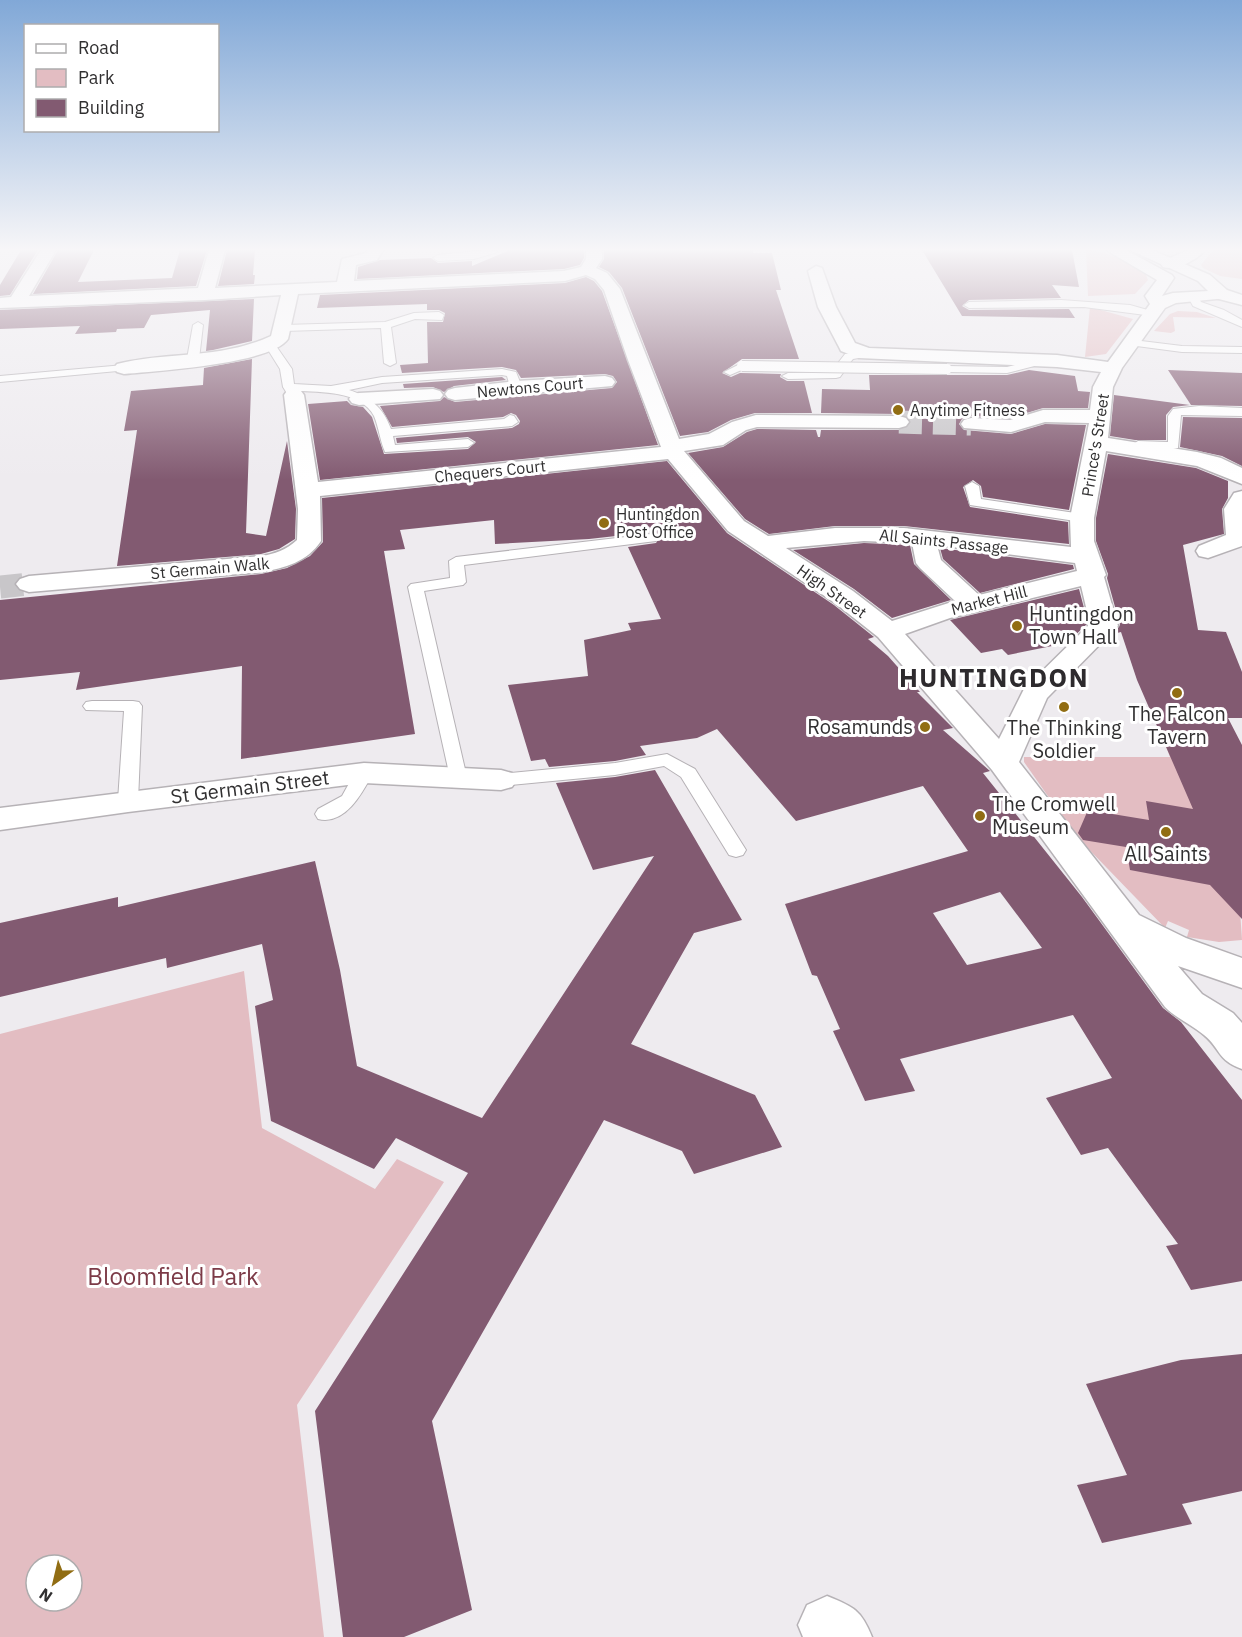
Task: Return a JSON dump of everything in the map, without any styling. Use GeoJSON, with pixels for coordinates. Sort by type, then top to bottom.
{"type":"FeatureCollection","features":[{"type":"Feature","properties":{"kind":"street","name":"High Street"},"geometry":{"type":"LineString","coordinates":[[622,326],[637,381],[673,449],[734,524],[844,597],[888,631],[1003,763],[1179,996],[1231,1038]]}},
{"type":"Feature","properties":{"kind":"street"},"geometry":{"type":"LineString","coordinates":[[837,326],[848,346],[866,354],[1042,361],[1113,368]]}},
{"type":"Feature","properties":{"kind":"street","name":"Prince's Street"},"geometry":{"type":"LineString","coordinates":[[1082,524],[1083,439],[1100,417],[1103,387],[1113,368],[1144,326]]}},
{"type":"Feature","properties":{"kind":"street"},"geometry":{"type":"LineString","coordinates":[[124,368],[253,351],[279,339],[284,327]]}},
{"type":"Feature","properties":{"kind":"street","name":"Newtons Court"},"geometry":{"type":"LineString","coordinates":[[454,394],[516,387],[605,382]]}},
{"type":"Feature","properties":{"kind":"street","name":"St Germain Walk"},"geometry":{"type":"LineString","coordinates":[[28,584],[281,561],[296,554],[309,541],[310,509],[292,391]]}},
{"type":"Feature","properties":{"kind":"street"},"geometry":{"type":"LineString","coordinates":[[359,399],[433,395]]}},
{"type":"Feature","properties":{"kind":"street"},"geometry":{"type":"LineString","coordinates":[[1011,426],[1043,416],[1100,417]]}},
{"type":"Feature","properties":{"kind":"street","name":"Chequers Court"},"geometry":{"type":"LineString","coordinates":[[307,490],[673,449],[715,440],[739,426],[756,421],[899,422]]}},
{"type":"Feature","properties":{"kind":"street"},"geometry":{"type":"LineString","coordinates":[[971,424],[1011,426],[1197,459],[1213,463],[1242,477]]}},
{"type":"Feature","properties":{"kind":"street"},"geometry":{"type":"LineString","coordinates":[[1226,545],[1238,539],[1236,509],[1242,498]]}},
{"type":"Feature","properties":{"kind":"street"},"geometry":{"type":"LineString","coordinates":[[1003,763],[1034,695],[1104,627],[1082,541],[1082,524]]}},
{"type":"Feature","properties":{"kind":"street","name":"All Saints Passage"},"geometry":{"type":"LineString","coordinates":[[763,544],[815,537],[876,534],[923,536],[1092,575]]}},
{"type":"Feature","properties":{"kind":"street"},"geometry":{"type":"LineString","coordinates":[[923,536],[928,563],[974,604]]}},
{"type":"Feature","properties":{"kind":"street","name":"Market Hill"},"geometry":{"type":"LineString","coordinates":[[888,631],[940,612],[1092,575]]}},
{"type":"Feature","properties":{"kind":"street","name":"St Germain Street"},"geometry":{"type":"LineString","coordinates":[[0,819],[128,801],[364,773],[501,780]]}},
{"type":"Feature","properties":{"kind":"street","name":"High Street"},"geometry":{"type":"LineString","coordinates":[[1123,919],[1155,940],[1185,955],[1242,973]]}},
{"type":"Feature","properties":{"kind":"street"},"geometry":{"type":"LineString","coordinates":[[1231,1038],[1205,998],[1207,986],[1216,980],[1242,973]]}},
{"type":"Feature","properties":{"kind":"lane"},"geometry":{"type":"LineString","coordinates":[[194,359],[198,326]]}},
{"type":"Feature","properties":{"kind":"lane"},"geometry":{"type":"LineString","coordinates":[[284,327],[346,326]]}},
{"type":"Feature","properties":{"kind":"lane"},"geometry":{"type":"LineString","coordinates":[[386,326],[390,363]]}},
{"type":"Feature","properties":{"kind":"lane"},"geometry":{"type":"LineString","coordinates":[[1133,343],[1182,349],[1242,350]]}},
{"type":"Feature","properties":{"kind":"lane"},"geometry":{"type":"LineString","coordinates":[[270,345],[286,369],[292,391],[331,390],[382,380],[502,372],[512,374],[516,387]]}},
{"type":"Feature","properties":{"kind":"lane"},"geometry":{"type":"LineString","coordinates":[[788,376],[836,375],[849,356],[866,354]]}},
{"type":"Feature","properties":{"kind":"lane"},"geometry":{"type":"LineString","coordinates":[[730,372],[742,366],[1007,370],[1042,361]]}},
{"type":"Feature","properties":{"kind":"lane"},"geometry":{"type":"LineString","coordinates":[[0,379],[124,368]]}},
{"type":"Feature","properties":{"kind":"lane"},"geometry":{"type":"LineString","coordinates":[[331,390],[359,399],[376,410],[390,449],[468,443]]}},
{"type":"Feature","properties":{"kind":"lane"},"geometry":{"type":"LineString","coordinates":[[1083,439],[1169,447],[1174,445],[1175,441],[1174,416],[1177,412],[1199,410],[1242,412]]}},
{"type":"Feature","properties":{"kind":"lane"},"geometry":{"type":"LineString","coordinates":[[387,438],[512,422],[510,419]]}},
{"type":"Feature","properties":{"kind":"lane"},"geometry":{"type":"LineString","coordinates":[[972,486],[975,502],[1082,524]]}},
{"type":"Feature","properties":{"kind":"lane"},"geometry":{"type":"LineString","coordinates":[[458,778],[416,587],[458,582],[456,561],[651,538]]}},
{"type":"Feature","properties":{"kind":"lane"},"geometry":{"type":"LineString","coordinates":[[92,706],[133,706],[128,801]]}},
{"type":"Feature","properties":{"kind":"lane"},"geometry":{"type":"LineString","coordinates":[[501,780],[615,769],[667,760],[688,773],[736,850]]}},
{"type":"Feature","properties":{"kind":"lane"},"geometry":{"type":"LineString","coordinates":[[325,814],[349,800],[364,773]]}},
{"type":"Feature","properties":{"kind":"green space"},"geometry":{"type":"Polygon","coordinates":[[[1088,326],[1127,326],[1106,354],[1085,357],[1088,326]]]}},
{"type":"Feature","properties":{"kind":"green space"},"geometry":{"type":"Polygon","coordinates":[[[1158,326],[1174,326],[1175,331],[1171,333],[1154,331],[1158,326]]]}},
{"type":"Feature","properties":{"kind":"green space"},"geometry":{"type":"Polygon","coordinates":[[[1165,744],[1229,747],[1242,940],[1219,942],[1187,937],[1189,930],[1168,921],[1165,928],[1076,836],[1024,762],[1024,757],[1170,757],[1165,744]]]}},
{"type":"Feature","properties":{"kind":"green space","name":"Bloomfield Park"},"geometry":{"type":"Polygon","coordinates":[[[244,971],[262,1128],[375,1189],[397,1159],[444,1182],[297,1405],[324,1637],[0,1637],[0,1034],[244,971]]]}},
{"type":"Feature","properties":{"kind":"building"},"geometry":{"type":"Polygon","coordinates":[[[0,326],[70,326],[0,329],[0,326]]]}},
{"type":"Feature","properties":{"kind":"building"},"geometry":{"type":"Polygon","coordinates":[[[80,326],[145,326],[117,329],[116,332],[75,334],[80,326]]]}},
{"type":"Feature","properties":{"kind":"building"},"geometry":{"type":"Polygon","coordinates":[[[208,326],[253,326],[252,341],[206,351],[208,326]]]}},
{"type":"Feature","properties":{"kind":"building"},"geometry":{"type":"Polygon","coordinates":[[[427,326],[615,326],[658,445],[320,480],[308,404],[347,401],[351,405],[363,407],[372,417],[384,454],[468,449],[476,442],[468,437],[397,443],[396,438],[512,428],[520,421],[516,415],[511,413],[503,417],[392,427],[380,406],[440,401],[444,397],[455,402],[612,388],[617,382],[613,376],[605,374],[521,378],[516,370],[502,367],[402,373],[400,365],[428,363],[427,326]]]}},
{"type":"Feature","properties":{"kind":"building"},"geometry":{"type":"Polygon","coordinates":[[[637,326],[788,326],[799,359],[742,359],[722,373],[731,377],[740,373],[781,374],[780,377],[787,381],[804,381],[812,413],[755,413],[731,420],[708,432],[680,436],[637,326]]]}},
{"type":"Feature","properties":{"kind":"building"},"geometry":{"type":"Polygon","coordinates":[[[252,359],[246,533],[266,536],[287,441],[296,509],[295,539],[279,549],[261,554],[117,566],[137,430],[124,431],[131,391],[203,385],[204,368],[252,359]]]}},
{"type":"Feature","properties":{"kind":"building"},"geometry":{"type":"Polygon","coordinates":[[[1029,370],[1075,376],[1078,391],[1090,392],[1088,408],[1043,408],[1010,418],[970,416],[962,419],[959,424],[964,430],[1011,434],[1045,424],[1086,425],[1069,510],[983,497],[981,486],[973,480],[963,487],[970,507],[1068,522],[1069,544],[904,526],[835,526],[769,534],[745,519],[688,453],[723,447],[747,432],[757,429],[816,430],[820,437],[821,430],[899,430],[908,427],[911,421],[907,416],[900,414],[821,413],[822,389],[870,390],[869,375],[1007,375],[1029,370]]]}},
{"type":"Feature","properties":{"kind":"building"},"geometry":{"type":"Polygon","coordinates":[[[1168,370],[1242,373],[1242,406],[1191,405],[1168,370]]]}},
{"type":"Feature","properties":{"kind":"building"},"geometry":{"type":"Polygon","coordinates":[[[502,377],[506,380],[454,386],[444,392],[433,387],[404,388],[403,384],[502,377]]]}},
{"type":"Feature","properties":{"kind":"building"},"geometry":{"type":"Polygon","coordinates":[[[1114,395],[1190,405],[1173,407],[1166,415],[1166,440],[1135,440],[1110,436],[1114,395]]]}},
{"type":"Feature","properties":{"kind":"building"},"geometry":{"type":"Polygon","coordinates":[[[1183,417],[1242,418],[1242,466],[1222,456],[1180,447],[1183,417]]]}},
{"type":"Feature","properties":{"kind":"building"},"geometry":{"type":"Polygon","coordinates":[[[1108,454],[1196,468],[1228,481],[1228,498],[1222,509],[1224,534],[1183,545],[1198,630],[1226,632],[1242,672],[1242,718],[1228,718],[1242,745],[1242,919],[1210,885],[1130,870],[1126,847],[1083,840],[1078,833],[1088,810],[1149,820],[1146,801],[1193,809],[1137,680],[1121,632],[1113,634],[1120,625],[1107,578],[1108,574],[1096,541],[1096,518],[1108,454]]]}},
{"type":"Feature","properties":{"kind":"building"},"geometry":{"type":"Polygon","coordinates":[[[667,461],[727,533],[834,605],[874,637],[868,639],[888,656],[920,692],[917,692],[953,728],[943,730],[990,771],[983,773],[1082,897],[1163,1008],[1181,1022],[1242,1100],[1242,1281],[1191,1290],[1166,1246],[1178,1244],[1108,1148],[1081,1155],[1046,1098],[1112,1078],[1073,1015],[900,1059],[915,1091],[865,1101],[833,1031],[840,1029],[817,976],[812,975],[785,904],[968,851],[923,786],[796,821],[717,729],[697,738],[640,746],[646,755],[615,761],[549,767],[545,759],[531,761],[508,685],[588,676],[584,640],[631,630],[628,623],[661,619],[628,547],[656,543],[660,537],[652,532],[589,539],[495,544],[494,520],[400,530],[405,549],[384,551],[415,734],[241,759],[242,666],[76,690],[80,672],[0,680],[0,600],[261,574],[287,568],[310,556],[323,542],[322,498],[667,461]],[[1000,892],[933,913],[967,965],[1042,948],[1000,892]]]}},
{"type":"Feature","properties":{"kind":"building"},"geometry":{"type":"Polygon","coordinates":[[[864,543],[910,545],[914,564],[951,600],[892,618],[854,589],[793,550],[864,543]]]}},
{"type":"Feature","properties":{"kind":"building"},"geometry":{"type":"Polygon","coordinates":[[[940,548],[1073,565],[1074,569],[980,593],[943,559],[940,548]]]}},
{"type":"Feature","properties":{"kind":"building","name":"Huntingdon Town Hall"},"geometry":{"type":"Polygon","coordinates":[[[1079,589],[1088,623],[1067,643],[1008,655],[1002,649],[981,653],[950,620],[1079,589]]]}},
{"type":"Feature","properties":{"kind":"building"},"geometry":{"type":"Polygon","coordinates":[[[655,770],[742,920],[694,933],[631,1044],[755,1095],[782,1147],[694,1174],[682,1151],[604,1120],[432,1421],[472,1610],[404,1637],[343,1637],[315,1411],[468,1173],[396,1138],[374,1169],[271,1121],[255,1006],[273,1000],[262,944],[167,968],[166,958],[0,997],[0,923],[118,897],[118,907],[315,861],[340,970],[357,1066],[482,1118],[654,856],[593,870],[556,783],[655,770]]]}},
{"type":"Feature","properties":{"kind":"building"},"geometry":{"type":"Polygon","coordinates":[[[1242,1354],[1242,1491],[1182,1504],[1192,1524],[1102,1543],[1077,1485],[1127,1475],[1086,1384],[1181,1360],[1242,1354]]]}},
{"type":"Feature","properties":{"kind":"tunnel"},"geometry":{"type":"LineString","coordinates":[[899,422],[971,424]]}},
{"type":"Feature","properties":{"kind":"tunnel"},"geometry":{"type":"LineString","coordinates":[[0,587],[29,584]]}},
{"type":"Feature","properties":{"kind":"place","name":"Anytime Fitness"},"geometry":{"type":"Point","coordinates":[898,410]}},
{"type":"Feature","properties":{"kind":"place","name":"Huntingdon Post Office"},"geometry":{"type":"Point","coordinates":[604,523]}},
{"type":"Feature","properties":{"kind":"place","name":"Huntingdon Town Hall"},"geometry":{"type":"Point","coordinates":[1017,626]}},
{"type":"Feature","properties":{"kind":"place","name":"The Falcon Tavern"},"geometry":{"type":"Point","coordinates":[1177,693]}},
{"type":"Feature","properties":{"kind":"place","name":"The Thinking Soldier"},"geometry":{"type":"Point","coordinates":[1064,707]}},
{"type":"Feature","properties":{"kind":"place","name":"Rosamunds"},"geometry":{"type":"Point","coordinates":[925,727]}},
{"type":"Feature","properties":{"kind":"place","name":"The Cromwell Museum"},"geometry":{"type":"Point","coordinates":[980,816]}},
{"type":"Feature","properties":{"kind":"place","name":"All Saints"},"geometry":{"type":"Point","coordinates":[1166,832]}},
{"type":"Feature","properties":{"kind":"district","name":"HUNTINGDON"},"geometry":{"type":"Point","coordinates":[994,678]}}]}
